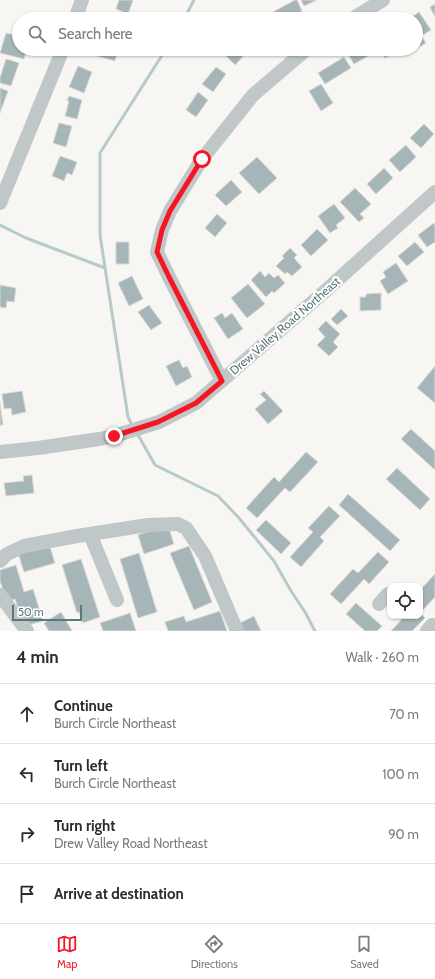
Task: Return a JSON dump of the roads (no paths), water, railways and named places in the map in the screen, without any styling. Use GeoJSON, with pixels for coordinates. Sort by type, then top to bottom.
{"type":"FeatureCollection","features":[{"type":"Feature","properties":{"kind":"street"},"geometry":{"type":"LineString","coordinates":[[78,12],[82,0]]}},
{"type":"Feature","properties":{"kind":"street"},"geometry":{"type":"LineString","coordinates":[[363,12],[383,0]]}},
{"type":"Feature","properties":{"kind":"street"},"geometry":{"type":"LineString","coordinates":[[0,203],[59,56]]}},
{"type":"Feature","properties":{"kind":"street"},"geometry":{"type":"LineString","coordinates":[[222,381],[157,252],[162,230],[170,211],[202,159],[253,95],[299,56]]}},
{"type":"Feature","properties":{"kind":"street","name":"Drew Valley Road Northeast"},"geometry":{"type":"LineString","coordinates":[[0,452],[38,448],[114,436],[158,422],[196,403],[329,288],[435,192]]}},
{"type":"Feature","properties":{"kind":"street"},"geometry":{"type":"LineString","coordinates":[[0,560],[7,554],[24,546],[148,525],[178,524],[186,528],[205,556],[237,631]]}},
{"type":"Feature","properties":{"kind":"street"},"geometry":{"type":"LineString","coordinates":[[90,534],[117,600]]}},
{"type":"Feature","properties":{"kind":"street"},"geometry":{"type":"LineString","coordinates":[[0,595],[27,631]]}},
{"type":"Feature","properties":{"kind":"waterway"},"geometry":{"type":"LineString","coordinates":[[188,12],[194,0]]}},
{"type":"Feature","properties":{"kind":"waterway"},"geometry":{"type":"LineString","coordinates":[[133,427],[128,417],[100,235],[100,153],[162,56]]}},
{"type":"Feature","properties":{"kind":"waterway"},"geometry":{"type":"LineString","coordinates":[[0,225],[26,238],[105,268]]}},
{"type":"Feature","properties":{"kind":"waterway"},"geometry":{"type":"LineString","coordinates":[[137,433],[155,465],[218,496],[239,518],[274,561],[315,631]]}}]}
